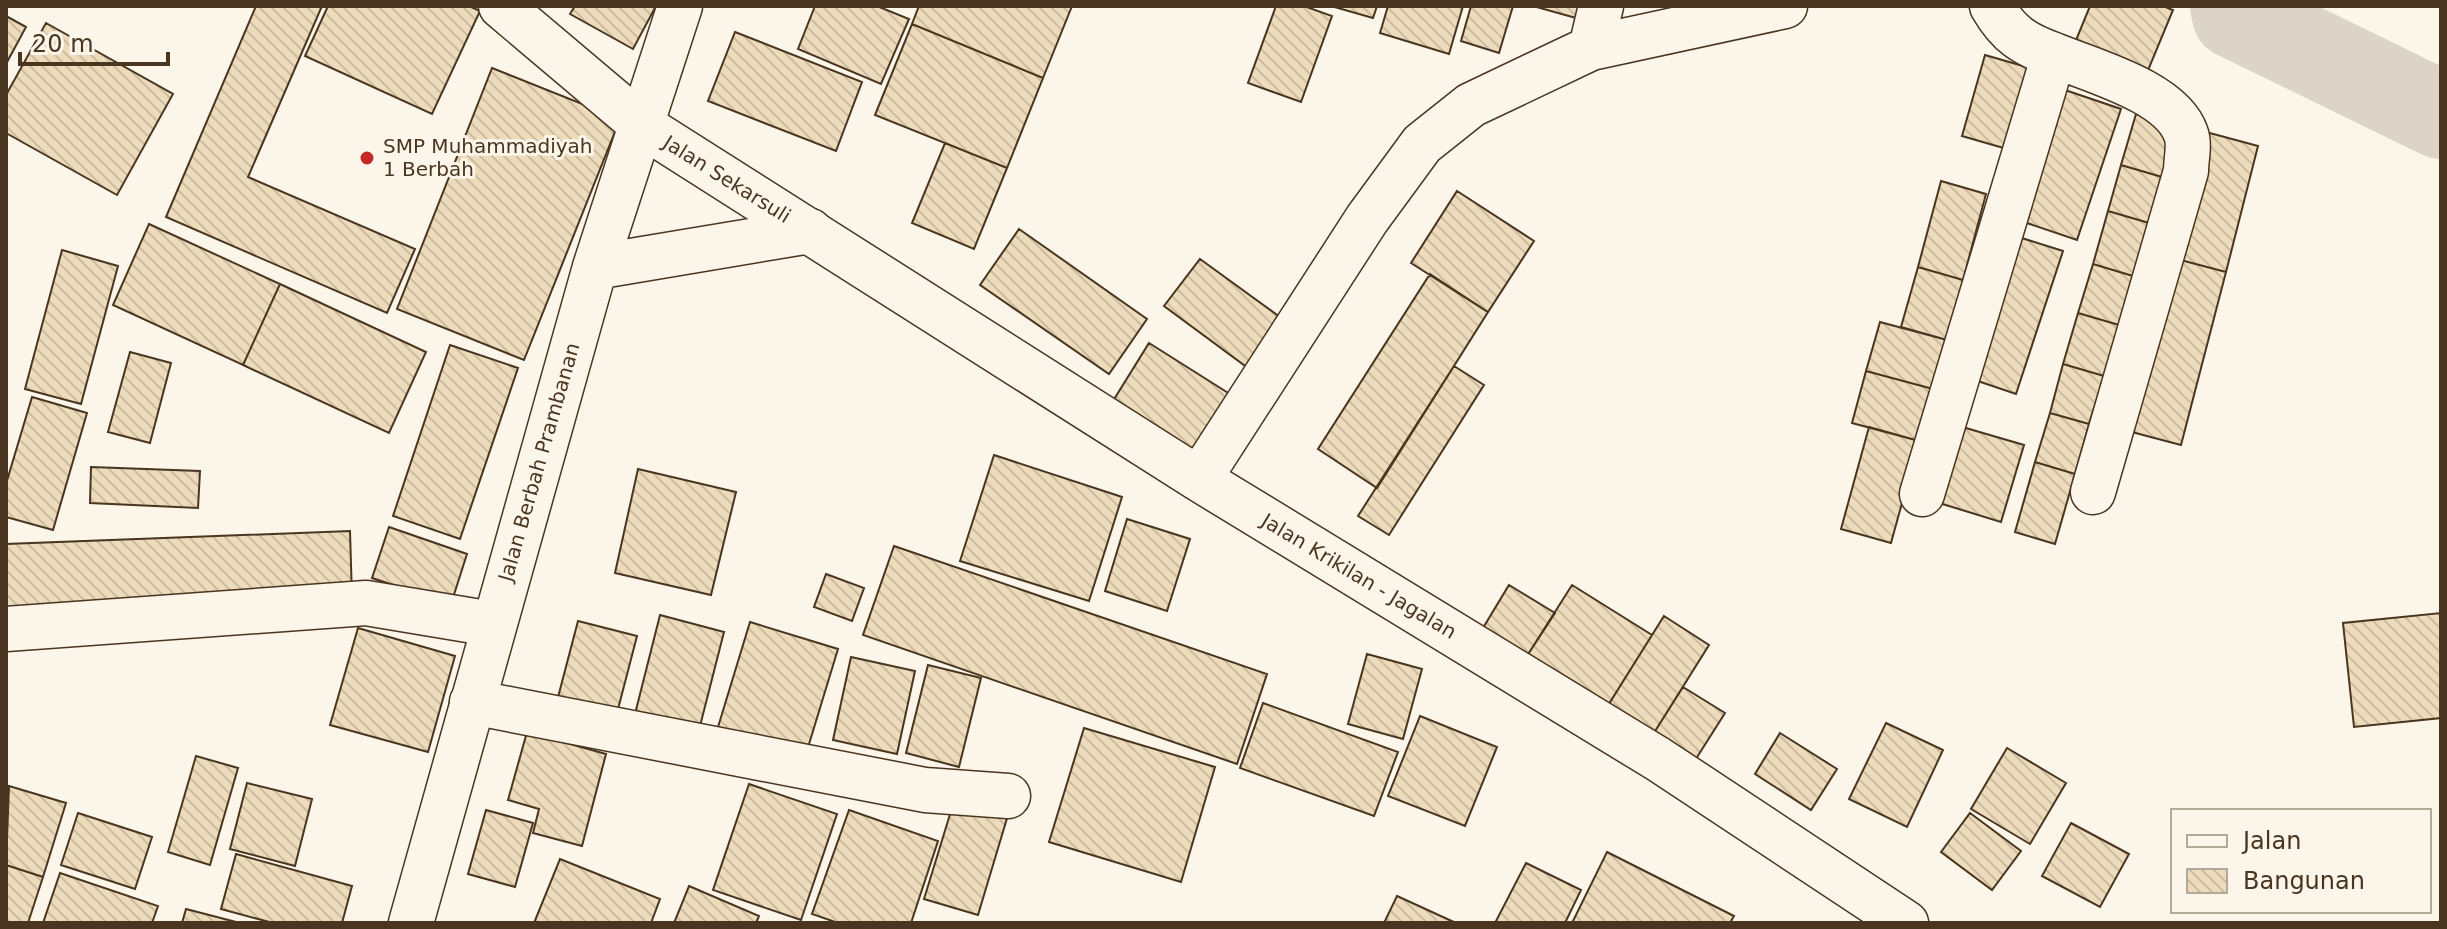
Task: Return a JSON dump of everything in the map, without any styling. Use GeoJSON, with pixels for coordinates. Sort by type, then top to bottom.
{"type":"FeatureCollection","features":[{"type":"Feature","properties":{"kind":"street","name":"Jalan Sekarsuli"},"geometry":{"type":"LineString","coordinates":[[501,6],[643,126],[810,231]]}},
{"type":"Feature","properties":{"kind":"street","name":"Jalan Berbah Prambanan"},"geometry":{"type":"LineString","coordinates":[[411,923],[492,624],[595,267],[680,6]]}},
{"type":"Feature","properties":{"kind":"street"},"geometry":{"type":"LineString","coordinates":[[1591,48],[1601,6]]}},
{"type":"Feature","properties":{"kind":"street"},"geometry":{"type":"LineString","coordinates":[[1199,479],[1367,219],[1422,144],[1471,105],[1591,48],[1785,6]]}},
{"type":"Feature","properties":{"kind":"street"},"geometry":{"type":"LineString","coordinates":[[1992,6],[2008,32],[2024,44],[2162,102],[2180,118],[2188,138],[2186,171],[2093,492]]}},
{"type":"Feature","properties":{"kind":"street"},"geometry":{"type":"LineString","coordinates":[[1922,494],[2054,55]]}},
{"type":"Feature","properties":{"kind":"street"},"geometry":{"type":"LineString","coordinates":[[595,267],[810,231]]}},
{"type":"Feature","properties":{"kind":"street","name":"Jalan Krikilan - Jagalan"},"geometry":{"type":"LineString","coordinates":[[810,231],[1199,479],[1658,759],[1906,923]]}},
{"type":"Feature","properties":{"kind":"street"},"geometry":{"type":"LineString","coordinates":[[6,629],[366,603],[492,624]]}},
{"type":"Feature","properties":{"kind":"street"},"geometry":{"type":"LineString","coordinates":[[472,702],[925,790],[1008,796]]}},
{"type":"Feature","properties":{"kind":"building"},"geometry":{"type":"Polygon","coordinates":[[[256,6],[322,6],[248,177],[415,249],[387,313],[166,217],[256,6]]]}},
{"type":"Feature","properties":{"kind":"building"},"geometry":{"type":"Polygon","coordinates":[[[328,6],[469,6],[480,11],[432,114],[305,56],[328,6]]]}},
{"type":"Feature","properties":{"kind":"building"},"geometry":{"type":"Polygon","coordinates":[[[575,6],[656,6],[633,49],[570,14],[575,6]]]}},
{"type":"Feature","properties":{"kind":"building"},"geometry":{"type":"Polygon","coordinates":[[[815,6],[877,6],[909,19],[881,84],[798,49],[815,6]]]}},
{"type":"Feature","properties":{"kind":"building"},"geometry":{"type":"Polygon","coordinates":[[[919,6],[1072,6],[1043,78],[912,24],[919,6]]]}},
{"type":"Feature","properties":{"kind":"building"},"geometry":{"type":"Polygon","coordinates":[[[1276,6],[1304,6],[1332,16],[1301,102],[1248,83],[1276,6]]]}},
{"type":"Feature","properties":{"kind":"building"},"geometry":{"type":"Polygon","coordinates":[[[1331,6],[1377,6],[1373,18],[1331,6]]]}},
{"type":"Feature","properties":{"kind":"building"},"geometry":{"type":"Polygon","coordinates":[[[1388,6],[1463,6],[1449,54],[1380,33],[1388,6]]]}},
{"type":"Feature","properties":{"kind":"building"},"geometry":{"type":"Polygon","coordinates":[[[1471,6],[1513,6],[1499,53],[1461,41],[1471,6]]]}},
{"type":"Feature","properties":{"kind":"building"},"geometry":{"type":"Polygon","coordinates":[[[1533,6],[1580,6],[1576,18],[1533,6]]]}},
{"type":"Feature","properties":{"kind":"building"},"geometry":{"type":"Polygon","coordinates":[[[2090,6],[2163,6],[2173,10],[2144,80],[2072,50],[2090,6]]]}},
{"type":"Feature","properties":{"kind":"building"},"geometry":{"type":"Polygon","coordinates":[[[6,16],[26,27],[6,64],[6,16]]]}},
{"type":"Feature","properties":{"kind":"building"},"geometry":{"type":"Polygon","coordinates":[[[46,23],[173,94],[117,195],[6,133],[6,95],[46,23]]]}},
{"type":"Feature","properties":{"kind":"building"},"geometry":{"type":"Polygon","coordinates":[[[912,24],[1043,78],[1007,168],[875,115],[912,24]]]}},
{"type":"Feature","properties":{"kind":"building"},"geometry":{"type":"Polygon","coordinates":[[[735,32],[862,82],[836,151],[708,101],[735,32]]]}},
{"type":"Feature","properties":{"kind":"building"},"geometry":{"type":"Polygon","coordinates":[[[1985,55],[2030,68],[2007,149],[1962,136],[1985,55]]]}},
{"type":"Feature","properties":{"kind":"building"},"geometry":{"type":"Polygon","coordinates":[[[492,68],[620,119],[524,360],[397,309],[492,68]]]}},
{"type":"Feature","properties":{"kind":"building"},"geometry":{"type":"Polygon","coordinates":[[[2065,90],[2121,109],[2077,240],[2021,221],[2065,90]]]}},
{"type":"Feature","properties":{"kind":"building"},"geometry":{"type":"Polygon","coordinates":[[[2136,114],[2177,126],[2162,177],[2121,165],[2136,114]]]}},
{"type":"Feature","properties":{"kind":"building"},"geometry":{"type":"Polygon","coordinates":[[[2206,132],[2258,146],[2226,272],[2173,258],[2206,132]]]}},
{"type":"Feature","properties":{"kind":"building"},"geometry":{"type":"Polygon","coordinates":[[[945,143],[1007,168],[974,249],[912,223],[945,143]]]}},
{"type":"Feature","properties":{"kind":"building"},"geometry":{"type":"Polygon","coordinates":[[[2121,165],[2162,177],[2149,223],[2108,211],[2121,165]]]}},
{"type":"Feature","properties":{"kind":"building"},"geometry":{"type":"Polygon","coordinates":[[[1941,181],[1986,194],[1963,280],[1918,267],[1941,181]]]}},
{"type":"Feature","properties":{"kind":"building"},"geometry":{"type":"Polygon","coordinates":[[[1457,191],[1534,241],[1488,312],[1411,263],[1457,191]]]}},
{"type":"Feature","properties":{"kind":"building"},"geometry":{"type":"Polygon","coordinates":[[[2108,211],[2149,223],[2133,276],[2093,264],[2108,211]]]}},
{"type":"Feature","properties":{"kind":"building"},"geometry":{"type":"Polygon","coordinates":[[[149,224],[280,284],[243,365],[113,305],[149,224]]]}},
{"type":"Feature","properties":{"kind":"building"},"geometry":{"type":"Polygon","coordinates":[[[1019,229],[1147,319],[1109,374],[980,285],[1019,229]]]}},
{"type":"Feature","properties":{"kind":"building"},"geometry":{"type":"Polygon","coordinates":[[[2012,235],[2063,251],[2016,394],[1966,377],[2012,235]]]}},
{"type":"Feature","properties":{"kind":"building"},"geometry":{"type":"Polygon","coordinates":[[[62,250],[118,266],[81,404],[25,389],[62,250]]]}},
{"type":"Feature","properties":{"kind":"building"},"geometry":{"type":"Polygon","coordinates":[[[2173,258],[2226,272],[2181,445],[2128,431],[2173,258]]]}},
{"type":"Feature","properties":{"kind":"building"},"geometry":{"type":"Polygon","coordinates":[[[1200,259],[1284,320],[1248,368],[1164,306],[1200,259]]]}},
{"type":"Feature","properties":{"kind":"building"},"geometry":{"type":"Polygon","coordinates":[[[2093,264],[2133,276],[2119,325],[2078,313],[2093,264]]]}},
{"type":"Feature","properties":{"kind":"building"},"geometry":{"type":"Polygon","coordinates":[[[1918,267],[1963,280],[1947,340],[1901,327],[1918,267]]]}},
{"type":"Feature","properties":{"kind":"building"},"geometry":{"type":"Polygon","coordinates":[[[1430,274],[1488,312],[1377,488],[1318,449],[1430,274]]]}},
{"type":"Feature","properties":{"kind":"building"},"geometry":{"type":"Polygon","coordinates":[[[280,284],[426,352],[389,433],[243,365],[280,284]]]}},
{"type":"Feature","properties":{"kind":"building"},"geometry":{"type":"Polygon","coordinates":[[[2078,313],[2119,325],[2104,376],[2063,364],[2078,313]]]}},
{"type":"Feature","properties":{"kind":"building"},"geometry":{"type":"Polygon","coordinates":[[[1880,322],[1947,340],[1933,389],[1866,371],[1880,322]]]}},
{"type":"Feature","properties":{"kind":"building"},"geometry":{"type":"Polygon","coordinates":[[[1149,343],[1233,396],[1197,454],[1113,401],[1149,343]]]}},
{"type":"Feature","properties":{"kind":"building"},"geometry":{"type":"Polygon","coordinates":[[[450,345],[518,368],[460,539],[393,516],[450,345]]]}},
{"type":"Feature","properties":{"kind":"building"},"geometry":{"type":"Polygon","coordinates":[[[130,352],[171,363],[150,443],[108,432],[130,352]]]}},
{"type":"Feature","properties":{"kind":"building"},"geometry":{"type":"Polygon","coordinates":[[[2063,364],[2104,376],[2089,424],[2050,413],[2063,364]]]}},
{"type":"Feature","properties":{"kind":"building"},"geometry":{"type":"Polygon","coordinates":[[[1454,366],[1484,385],[1389,535],[1358,516],[1454,366]]]}},
{"type":"Feature","properties":{"kind":"building"},"geometry":{"type":"Polygon","coordinates":[[[1866,371],[1933,389],[1919,441],[1852,423],[1866,371]]]}},
{"type":"Feature","properties":{"kind":"building"},"geometry":{"type":"Polygon","coordinates":[[[32,397],[87,413],[53,530],[6,517],[6,484],[32,397]]]}},
{"type":"Feature","properties":{"kind":"building"},"geometry":{"type":"Polygon","coordinates":[[[2050,413],[2089,424],[2075,474],[2035,462],[2050,413]]]}},
{"type":"Feature","properties":{"kind":"building"},"geometry":{"type":"Polygon","coordinates":[[[1959,426],[2024,445],[2001,522],[1936,502],[1959,426]]]}},
{"type":"Feature","properties":{"kind":"building"},"geometry":{"type":"Polygon","coordinates":[[[1869,427],[1919,441],[1891,543],[1841,529],[1869,427]]]}},
{"type":"Feature","properties":{"kind":"building"},"geometry":{"type":"Polygon","coordinates":[[[994,455],[1122,497],[1089,601],[960,561],[994,455]]]}},
{"type":"Feature","properties":{"kind":"building"},"geometry":{"type":"Polygon","coordinates":[[[2035,462],[2075,474],[2055,544],[2015,532],[2035,462]]]}},
{"type":"Feature","properties":{"kind":"building"},"geometry":{"type":"Polygon","coordinates":[[[91,467],[200,471],[198,508],[90,503],[91,467]]]}},
{"type":"Feature","properties":{"kind":"building"},"geometry":{"type":"Polygon","coordinates":[[[638,469],[736,492],[711,595],[615,573],[638,469]]]}},
{"type":"Feature","properties":{"kind":"building"},"geometry":{"type":"Polygon","coordinates":[[[1127,519],[1190,539],[1167,611],[1105,591],[1127,519]]]}},
{"type":"Feature","properties":{"kind":"building"},"geometry":{"type":"Polygon","coordinates":[[[389,527],[467,554],[451,604],[372,578],[389,527]]]}},
{"type":"Feature","properties":{"kind":"building"},"geometry":{"type":"Polygon","coordinates":[[[350,531],[352,598],[6,611],[6,544],[350,531]]]}},
{"type":"Feature","properties":{"kind":"building"},"geometry":{"type":"Polygon","coordinates":[[[894,546],[1267,674],[1237,764],[863,635],[894,546]]]}},
{"type":"Feature","properties":{"kind":"building"},"geometry":{"type":"Polygon","coordinates":[[[826,574],[864,588],[852,621],[814,607],[826,574]]]}},
{"type":"Feature","properties":{"kind":"building"},"geometry":{"type":"Polygon","coordinates":[[[1509,585],[1555,613],[1527,656],[1483,628],[1509,585]]]}},
{"type":"Feature","properties":{"kind":"building"},"geometry":{"type":"Polygon","coordinates":[[[1572,585],[1652,635],[1607,707],[1527,656],[1572,585]]]}},
{"type":"Feature","properties":{"kind":"building"},"geometry":{"type":"Polygon","coordinates":[[[2441,613],[2441,718],[2354,727],[2343,623],[2441,613]]]}},
{"type":"Feature","properties":{"kind":"building"},"geometry":{"type":"Polygon","coordinates":[[[660,615],[724,632],[699,730],[635,714],[660,615]]]}},
{"type":"Feature","properties":{"kind":"building"},"geometry":{"type":"Polygon","coordinates":[[[1664,616],[1709,645],[1652,736],[1607,707],[1664,616]]]}},
{"type":"Feature","properties":{"kind":"building"},"geometry":{"type":"Polygon","coordinates":[[[578,621],[637,636],[616,717],[557,701],[578,621]]]}},
{"type":"Feature","properties":{"kind":"building"},"geometry":{"type":"Polygon","coordinates":[[[750,622],[838,649],[806,754],[718,727],[750,622]]]}},
{"type":"Feature","properties":{"kind":"building"},"geometry":{"type":"Polygon","coordinates":[[[358,628],[455,656],[428,752],[330,725],[358,628]]]}},
{"type":"Feature","properties":{"kind":"building"},"geometry":{"type":"Polygon","coordinates":[[[1367,654],[1422,669],[1403,739],[1348,724],[1367,654]]]}},
{"type":"Feature","properties":{"kind":"building"},"geometry":{"type":"Polygon","coordinates":[[[851,657],[915,671],[897,754],[833,740],[851,657]]]}},
{"type":"Feature","properties":{"kind":"building"},"geometry":{"type":"Polygon","coordinates":[[[928,665],[981,678],[959,767],[906,753],[928,665]]]}},
{"type":"Feature","properties":{"kind":"building"},"geometry":{"type":"Polygon","coordinates":[[[1683,687],[1725,713],[1694,762],[1652,736],[1683,687]]]}},
{"type":"Feature","properties":{"kind":"building"},"geometry":{"type":"Polygon","coordinates":[[[1263,703],[1398,752],[1374,816],[1240,768],[1263,703]]]}},
{"type":"Feature","properties":{"kind":"building"},"geometry":{"type":"Polygon","coordinates":[[[1420,716],[1497,747],[1465,826],[1388,796],[1420,716]]]}},
{"type":"Feature","properties":{"kind":"building"},"geometry":{"type":"Polygon","coordinates":[[[1886,723],[1943,750],[1907,827],[1849,799],[1886,723]]]}},
{"type":"Feature","properties":{"kind":"building"},"geometry":{"type":"Polygon","coordinates":[[[1084,728],[1215,767],[1181,882],[1049,842],[1084,728]]]}},
{"type":"Feature","properties":{"kind":"building"},"geometry":{"type":"Polygon","coordinates":[[[527,732],[606,754],[582,846],[533,833],[539,809],[508,800],[527,732]]]}},
{"type":"Feature","properties":{"kind":"building"},"geometry":{"type":"Polygon","coordinates":[[[1780,733],[1837,769],[1811,810],[1755,774],[1780,733]]]}},
{"type":"Feature","properties":{"kind":"building"},"geometry":{"type":"Polygon","coordinates":[[[2007,748],[2066,783],[2030,844],[1971,809],[2007,748]]]}},
{"type":"Feature","properties":{"kind":"building"},"geometry":{"type":"Polygon","coordinates":[[[196,756],[238,768],[210,865],[168,852],[196,756]]]}},
{"type":"Feature","properties":{"kind":"building"},"geometry":{"type":"Polygon","coordinates":[[[247,783],[312,799],[295,866],[230,849],[247,783]]]}},
{"type":"Feature","properties":{"kind":"building"},"geometry":{"type":"Polygon","coordinates":[[[749,784],[837,814],[801,920],[713,890],[749,784]]]}},
{"type":"Feature","properties":{"kind":"building"},"geometry":{"type":"Polygon","coordinates":[[[9,786],[66,803],[43,877],[6,865],[9,786]]]}},
{"type":"Feature","properties":{"kind":"building"},"geometry":{"type":"Polygon","coordinates":[[[955,798],[1008,815],[978,915],[924,899],[955,798]]]}},
{"type":"Feature","properties":{"kind":"building"},"geometry":{"type":"Polygon","coordinates":[[[486,810],[533,823],[515,887],[468,874],[486,810]]]}},
{"type":"Feature","properties":{"kind":"building"},"geometry":{"type":"Polygon","coordinates":[[[849,810],[938,841],[911,923],[838,923],[812,914],[849,810]]]}},
{"type":"Feature","properties":{"kind":"building"},"geometry":{"type":"Polygon","coordinates":[[[78,813],[152,837],[135,889],[61,865],[78,813]]]}},
{"type":"Feature","properties":{"kind":"building"},"geometry":{"type":"Polygon","coordinates":[[[1970,813],[2021,851],[1992,890],[1941,852],[1970,813]]]}},
{"type":"Feature","properties":{"kind":"building"},"geometry":{"type":"Polygon","coordinates":[[[2071,823],[2129,854],[2100,907],[2042,876],[2071,823]]]}},
{"type":"Feature","properties":{"kind":"building"},"geometry":{"type":"Polygon","coordinates":[[[1607,852],[1734,916],[1730,923],[1572,923],[1607,852]]]}},
{"type":"Feature","properties":{"kind":"building"},"geometry":{"type":"Polygon","coordinates":[[[236,854],[352,886],[342,923],[273,923],[221,909],[236,854]]]}},
{"type":"Feature","properties":{"kind":"building"},"geometry":{"type":"Polygon","coordinates":[[[560,859],[660,899],[651,923],[534,923],[560,859]]]}},
{"type":"Feature","properties":{"kind":"building"},"geometry":{"type":"Polygon","coordinates":[[[1526,863],[1581,890],[1565,923],[1495,923],[1526,863]]]}},
{"type":"Feature","properties":{"kind":"building"},"geometry":{"type":"Polygon","coordinates":[[[6,865],[43,877],[28,923],[6,923],[6,865]]]}},
{"type":"Feature","properties":{"kind":"building"},"geometry":{"type":"Polygon","coordinates":[[[60,873],[158,906],[152,923],[43,923],[60,873]]]}},
{"type":"Feature","properties":{"kind":"building"},"geometry":{"type":"Polygon","coordinates":[[[689,886],[759,916],[756,923],[674,923],[689,886]]]}},
{"type":"Feature","properties":{"kind":"building"},"geometry":{"type":"Polygon","coordinates":[[[1397,896],[1456,923],[1384,923],[1397,896]]]}},
{"type":"Feature","properties":{"kind":"building"},"geometry":{"type":"Polygon","coordinates":[[[186,909],[240,923],[182,923],[186,909]]]}},
{"type":"Feature","properties":{"kind":"waterway"},"geometry":{"type":"LineString","coordinates":[[2234,6],[2236,15],[2441,115]]}},
{"type":"Feature","properties":{"kind":"place","name":"SMP Muhammadiyah 1 Berbah"},"geometry":{"type":"Point","coordinates":[367,158]}}]}
